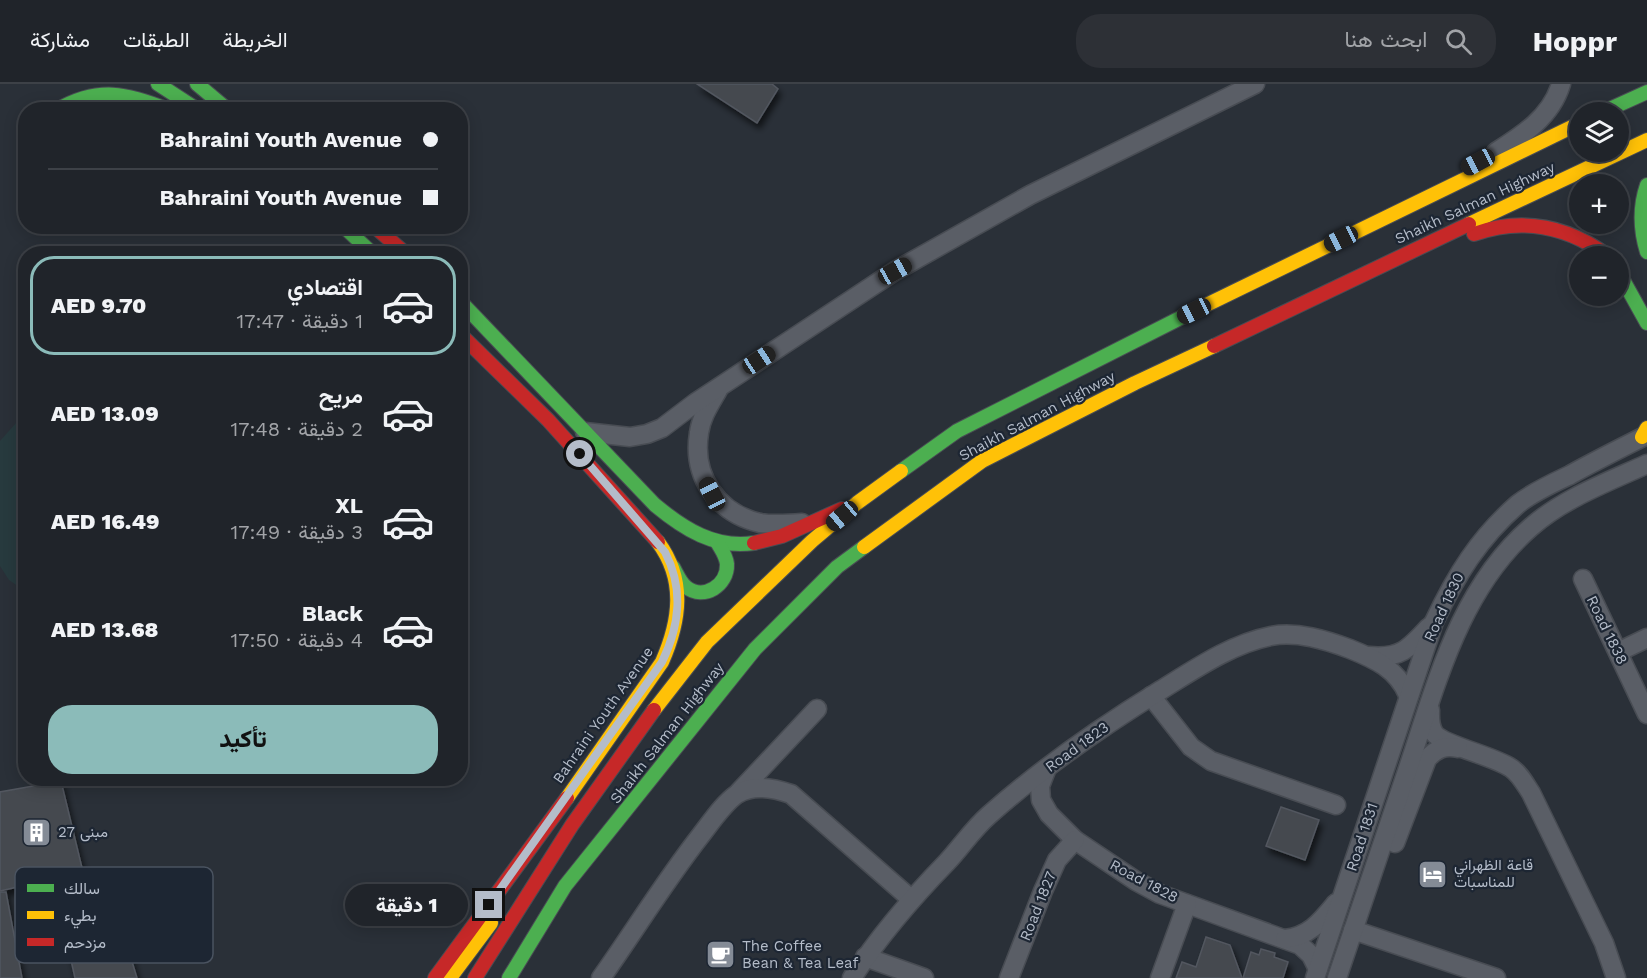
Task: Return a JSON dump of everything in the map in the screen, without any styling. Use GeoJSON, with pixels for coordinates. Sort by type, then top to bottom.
{"type":"FeatureCollection","features":[{"type":"Feature","properties":{"kind":"main road"},"geometry":{"type":"LineString","coordinates":[[158,84],[186,102]]}},
{"type":"Feature","properties":{"kind":"main road"},"geometry":{"type":"LineString","coordinates":[[197,84],[218,102]]}},
{"type":"Feature","properties":{"kind":"main road"},"geometry":{"type":"LineString","coordinates":[[69,102],[78,96],[100,91],[115,92],[149,102]]}},
{"type":"Feature","properties":{"kind":"main road"},"geometry":{"type":"LineString","coordinates":[[1625,102],[1647,92]]}},
{"type":"Feature","properties":{"kind":"main road","name":"Shaikh Salman Highway"},"geometry":{"type":"LineString","coordinates":[[475,978],[572,825],[666,693],[707,642],[812,541],[856,503],[957,431],[1131,342],[1569,128]]}},
{"type":"Feature","properties":{"kind":"main road","name":"Shaikh Salman Highway"},"geometry":{"type":"LineString","coordinates":[[509,978],[566,886],[656,775],[700,716],[755,649],[837,567],[982,461],[1206,348],[1647,140]]}},
{"type":"Feature","properties":{"kind":"main road"},"geometry":{"type":"LineString","coordinates":[[1647,185],[1641,208],[1641,227],[1647,252]]}},
{"type":"Feature","properties":{"kind":"main road"},"geometry":{"type":"LineString","coordinates":[[1206,348],[1233,344],[1484,230],[1530,224],[1557,229],[1585,240],[1594,246]]}},
{"type":"Feature","properties":{"kind":"main road"},"geometry":{"type":"LineString","coordinates":[[352,234],[364,246]]}},
{"type":"Feature","properties":{"kind":"main road"},"geometry":{"type":"LineString","coordinates":[[383,234],[397,246]]}},
{"type":"Feature","properties":{"kind":"main road"},"geometry":{"type":"LineString","coordinates":[[1629,285],[1647,308]]}},
{"type":"Feature","properties":{"kind":"main road"},"geometry":{"type":"LineString","coordinates":[[1629,290],[1647,323]]}},
{"type":"Feature","properties":{"kind":"main road"},"geometry":{"type":"LineString","coordinates":[[468,309],[647,499],[695,533],[717,542],[732,544],[758,542],[813,523],[856,503]]}},
{"type":"Feature","properties":{"kind":"main road","name":"Bahraini Youth Avenue"},"geometry":{"type":"LineString","coordinates":[[435,978],[525,857],[662,662],[672,641],[677,618],[677,592],[673,566],[665,552],[520,390],[468,341]]}},
{"type":"Feature","properties":{"kind":"main road"},"geometry":{"type":"LineString","coordinates":[[673,566],[686,587],[696,592],[708,592],[719,586],[726,576],[728,564],[725,552],[717,542]]}},
{"type":"Feature","properties":{"kind":"main road"},"geometry":{"type":"LineString","coordinates":[[594,872],[656,775]]}},
{"type":"Feature","properties":{"kind":"main road"},"geometry":{"type":"LineString","coordinates":[[450,978],[531,872],[572,825]]}},
{"type":"Feature","properties":{"kind":"street"},"geometry":{"type":"LineString","coordinates":[[585,432],[630,437],[662,428],[720,386],[895,271],[1030,195],[1255,84]]}},
{"type":"Feature","properties":{"kind":"street"},"geometry":{"type":"LineString","coordinates":[[1445,188],[1462,171],[1529,131],[1549,110],[1561,84]]}},
{"type":"Feature","properties":{"kind":"street"},"geometry":{"type":"LineString","coordinates":[[720,386],[705,414],[699,432],[698,454],[702,474],[712,494],[721,505],[741,516],[761,523],[813,523]]}},
{"type":"Feature","properties":{"kind":"street","name":"Road 1830"},"geometry":{"type":"LineString","coordinates":[[1408,695],[1434,622],[1451,586],[1468,557],[1494,527],[1520,503],[1542,489],[1645,434]]}},
{"type":"Feature","properties":{"kind":"street","name":"Road 1830"},"geometry":{"type":"LineString","coordinates":[[1431,699],[1459,625],[1489,574],[1509,549],[1531,527],[1552,511],[1604,483],[1647,464]]}},
{"type":"Feature","properties":{"kind":"street","name":"Road 1838"},"geometry":{"type":"LineString","coordinates":[[1583,579],[1647,714]]}},
{"type":"Feature","properties":{"kind":"street","name":"Road 1823"},"geometry":{"type":"LineString","coordinates":[[1367,656],[1384,657],[1401,653],[1416,642],[1434,622]]}},
{"type":"Feature","properties":{"kind":"street","name":"Road 1823"},"geometry":{"type":"LineString","coordinates":[[852,978],[865,957],[911,899],[988,816],[1072,748],[1151,696],[1239,645],[1270,636],[1299,635],[1335,643],[1367,656],[1391,670],[1408,695]]}},
{"type":"Feature","properties":{"kind":"street"},"geometry":{"type":"LineString","coordinates":[[1618,652],[1647,638]]}},
{"type":"Feature","properties":{"kind":"street","name":"Road 1831"},"geometry":{"type":"LineString","coordinates":[[1317,973],[1408,695]]}},
{"type":"Feature","properties":{"kind":"street"},"geometry":{"type":"LineString","coordinates":[[1151,696],[1191,747],[1211,761],[1336,805]]}},
{"type":"Feature","properties":{"kind":"street"},"geometry":{"type":"LineString","coordinates":[[1431,699],[1430,720],[1434,734],[1442,740],[1477,752],[1510,768],[1522,778],[1600,933],[1613,974]]}},
{"type":"Feature","properties":{"kind":"street","name":"Road 1831"},"geometry":{"type":"LineString","coordinates":[[1337,978],[1431,699]]}},
{"type":"Feature","properties":{"kind":"street"},"geometry":{"type":"LineString","coordinates":[[602,978],[679,863],[722,809],[818,709]]}},
{"type":"Feature","properties":{"kind":"street"},"geometry":{"type":"LineString","coordinates":[[1375,865],[1396,842],[1427,759],[1434,751],[1451,747],[1477,752]]}},
{"type":"Feature","properties":{"kind":"street","name":"Road 1828"},"geometry":{"type":"LineString","coordinates":[[1047,768],[1040,786],[1041,800],[1049,814],[1075,840],[1136,881],[1160,894],[1285,939],[1306,949],[1317,973]]}},
{"type":"Feature","properties":{"kind":"street"},"geometry":{"type":"LineString","coordinates":[[738,794],[762,788],[777,789],[790,794],[911,899]]}},
{"type":"Feature","properties":{"kind":"street","name":"Road 1828"},"geometry":{"type":"LineString","coordinates":[[1007,801],[1029,804],[1049,814]]}},
{"type":"Feature","properties":{"kind":"street","name":"Road 1827"},"geometry":{"type":"LineString","coordinates":[[1011,977],[1057,860],[1075,840]]}},
{"type":"Feature","properties":{"kind":"street"},"geometry":{"type":"LineString","coordinates":[[1285,939],[1310,932],[1342,897]]}},
{"type":"Feature","properties":{"kind":"street"},"geometry":{"type":"LineString","coordinates":[[1160,978],[1187,904]]}},
{"type":"Feature","properties":{"kind":"street"},"geometry":{"type":"LineString","coordinates":[[1353,930],[1496,978]]}},
{"type":"Feature","properties":{"kind":"street"},"geometry":{"type":"LineString","coordinates":[[865,957],[924,978]]}},
{"type":"Feature","properties":{"kind":"green space"},"geometry":{"type":"Polygon","coordinates":[[[18,421],[18,586],[9,580],[0,566],[0,441],[18,421]]]}},
{"type":"Feature","properties":{"kind":"building"},"geometry":{"type":"Polygon","coordinates":[[[697,84],[772,84],[778,89],[757,123],[697,84]]]}},
{"type":"Feature","properties":{"kind":"building","name":"مبنى 27"},"geometry":{"type":"Polygon","coordinates":[[[33,786],[62,786],[82,867],[15,867],[15,888],[0,891],[0,792],[33,786]]]}},
{"type":"Feature","properties":{"kind":"building"},"geometry":{"type":"Polygon","coordinates":[[[1281,807],[1319,820],[1305,860],[1266,846],[1281,807]]]}},
{"type":"Feature","properties":{"kind":"building"},"geometry":{"type":"Polygon","coordinates":[[[0,892],[6,892],[15,940],[15,963],[19,963],[22,978],[0,978],[0,892]]]}},
{"type":"Feature","properties":{"kind":"building"},"geometry":{"type":"Polygon","coordinates":[[[1206,937],[1230,945],[1242,978],[1176,978],[1182,962],[1196,967],[1206,937]]]}},
{"type":"Feature","properties":{"kind":"building"},"geometry":{"type":"Polygon","coordinates":[[[1261,949],[1275,953],[1274,957],[1288,962],[1283,978],[1243,978],[1251,952],[1259,955],[1261,949]]]}},
{"type":"Feature","properties":{"kind":"building"},"geometry":{"type":"Polygon","coordinates":[[[72,963],[132,963],[137,978],[75,978],[72,963]]]}},
{"type":"Feature","properties":{"kind":"traffic: fast"},"geometry":{"type":"LineString","coordinates":[[158,84],[186,102]]}},
{"type":"Feature","properties":{"kind":"traffic: fast"},"geometry":{"type":"LineString","coordinates":[[197,84],[218,102]]}},
{"type":"Feature","properties":{"kind":"traffic: fast"},"geometry":{"type":"LineString","coordinates":[[1625,102],[1647,92]]}},
{"type":"Feature","properties":{"kind":"traffic: fast"},"geometry":{"type":"LineString","coordinates":[[72,102],[99,95],[126,96],[148,102]]}},
{"type":"Feature","properties":{"kind":"traffic: fast"},"geometry":{"type":"LineString","coordinates":[[1647,185],[1641,218],[1647,252]]}},
{"type":"Feature","properties":{"kind":"traffic: fast"},"geometry":{"type":"LineString","coordinates":[[352,234],[364,246]]}},
{"type":"Feature","properties":{"kind":"traffic: fast"},"geometry":{"type":"LineString","coordinates":[[1629,291],[1647,323]]}},
{"type":"Feature","properties":{"kind":"traffic: fast"},"geometry":{"type":"LineString","coordinates":[[468,309],[655,505],[677,522],[713,540],[726,543],[754,543]]}},
{"type":"Feature","properties":{"kind":"traffic: fast"},"geometry":{"type":"LineString","coordinates":[[901,471],[957,431],[1198,309]]}},
{"type":"Feature","properties":{"kind":"traffic: fast"},"geometry":{"type":"LineString","coordinates":[[673,567],[682,583],[693,591],[714,589],[724,578],[727,564],[717,542]]}},
{"type":"Feature","properties":{"kind":"traffic: fast"},"geometry":{"type":"LineString","coordinates":[[509,978],[565,886],[755,649],[837,567],[864,547]]}},
{"type":"Feature","properties":{"kind":"traffic: slow"},"geometry":{"type":"LineString","coordinates":[[1198,309],[1569,128]]}},
{"type":"Feature","properties":{"kind":"traffic: slow"},"geometry":{"type":"LineString","coordinates":[[1469,224],[1647,140]]}},
{"type":"Feature","properties":{"kind":"traffic: slow"},"geometry":{"type":"LineString","coordinates":[[864,547],[982,461],[1135,383],[1214,346]]}},
{"type":"Feature","properties":{"kind":"traffic: slow"},"geometry":{"type":"LineString","coordinates":[[1642,437],[1647,428]]}},
{"type":"Feature","properties":{"kind":"traffic: slow"},"geometry":{"type":"LineString","coordinates":[[654,710],[707,642],[812,541],[857,503],[901,471]]}},
{"type":"Feature","properties":{"kind":"traffic: slow"},"geometry":{"type":"LineString","coordinates":[[567,798],[662,662],[668,647],[676,616],[676,586],[667,556],[658,542]]}},
{"type":"Feature","properties":{"kind":"traffic: slow"},"geometry":{"type":"LineString","coordinates":[[450,978],[491,923]]}},
{"type":"Feature","properties":{"kind":"traffic: jam"},"geometry":{"type":"LineString","coordinates":[[1214,346],[1469,224]]}},
{"type":"Feature","properties":{"kind":"traffic: jam"},"geometry":{"type":"LineString","coordinates":[[1474,234],[1509,226],[1544,227],[1560,231],[1592,246]]}},
{"type":"Feature","properties":{"kind":"traffic: jam"},"geometry":{"type":"LineString","coordinates":[[383,234],[397,246]]}},
{"type":"Feature","properties":{"kind":"traffic: jam"},"geometry":{"type":"LineString","coordinates":[[468,342],[548,420],[658,542]]}},
{"type":"Feature","properties":{"kind":"traffic: jam"},"geometry":{"type":"LineString","coordinates":[[754,543],[782,536],[842,509]]}},
{"type":"Feature","properties":{"kind":"traffic: jam"},"geometry":{"type":"LineString","coordinates":[[475,978],[572,825],[654,710]]}},
{"type":"Feature","properties":{"kind":"traffic: jam"},"geometry":{"type":"LineString","coordinates":[[435,978],[567,798]]}},
{"type":"Feature","properties":{"kind":"place","name":"مبنى 27"},"geometry":{"type":"Point","coordinates":[37,832]}},
{"type":"Feature","properties":{"kind":"place","name":"قاعة الظهراني للمناسبات"},"geometry":{"type":"Point","coordinates":[1433,874]}},
{"type":"Feature","properties":{"kind":"place","name":"The Coffee Bean & Tea Leaf"},"geometry":{"type":"Point","coordinates":[721,955]}},
{"type":"Feature","properties":{"kind":"route"},"geometry":{"type":"LineString","coordinates":[[489,905],[662,662],[672,641],[677,618],[677,592],[673,566],[665,552],[580,454]]}}]}
